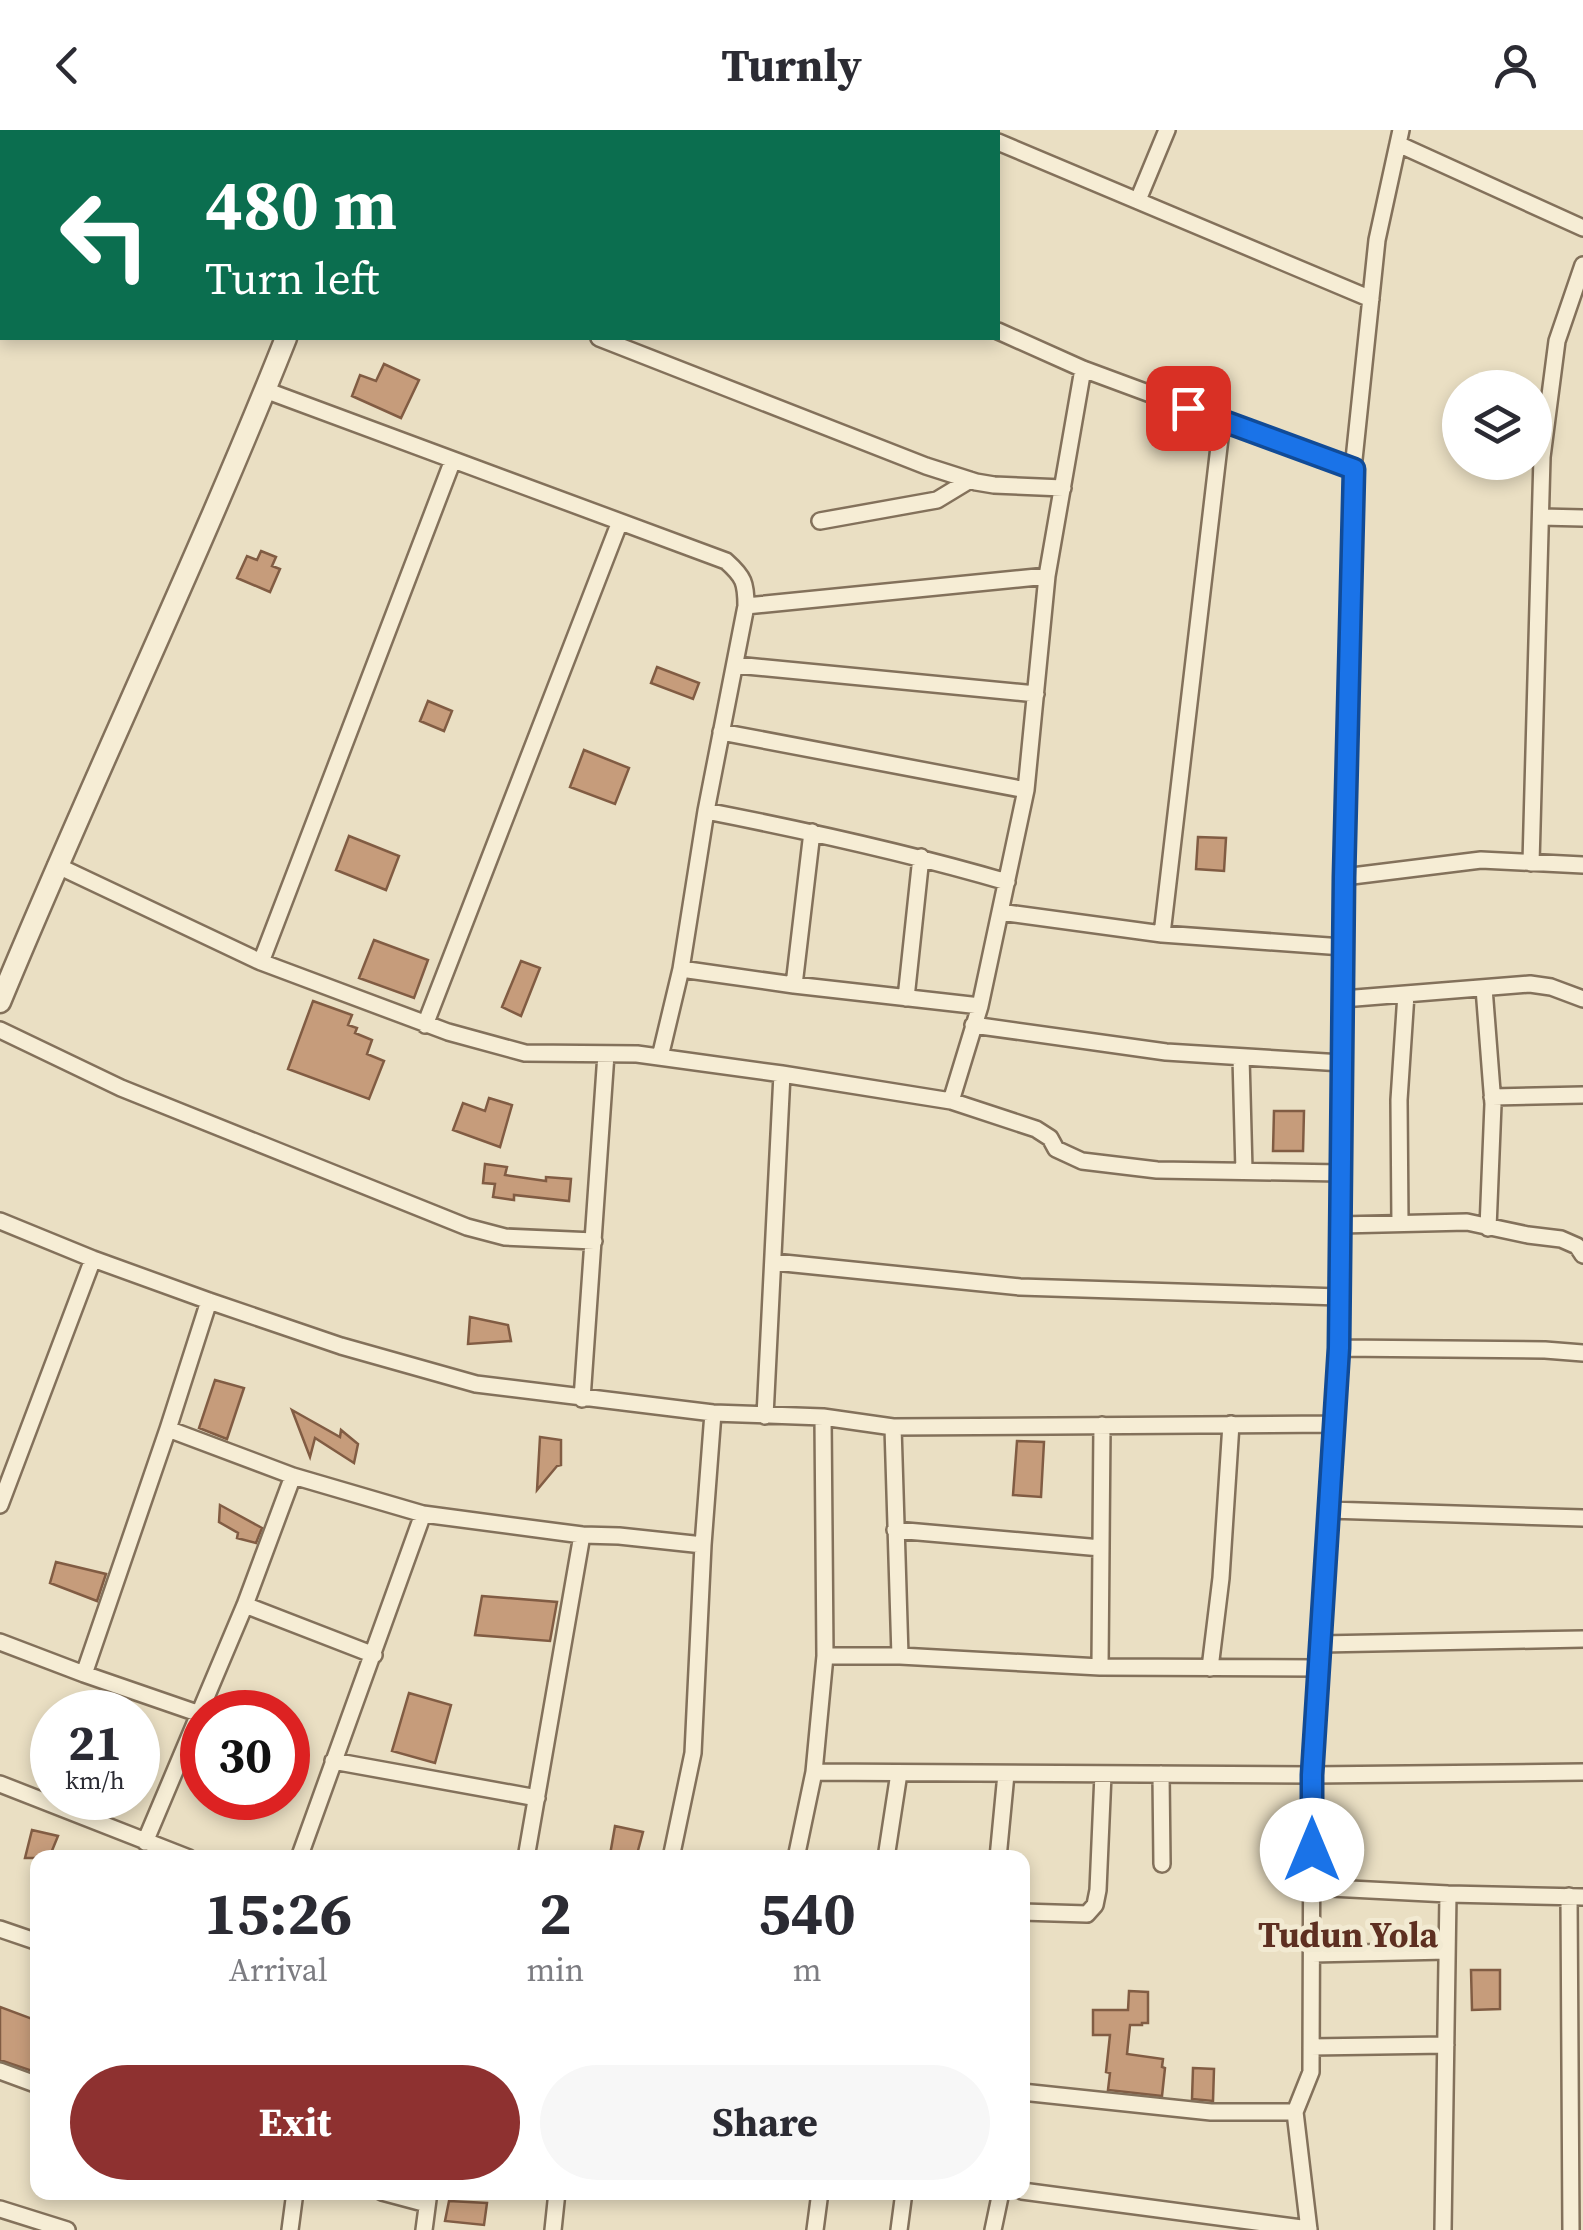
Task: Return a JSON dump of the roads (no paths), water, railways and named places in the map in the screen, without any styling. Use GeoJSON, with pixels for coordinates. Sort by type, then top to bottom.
{"type":"FeatureCollection","features":[{"type":"Feature","properties":{"kind":"street"},"geometry":{"type":"LineString","coordinates":[[1138,200],[1167,130]]}},
{"type":"Feature","properties":{"kind":"street"},"geometry":{"type":"LineString","coordinates":[[1030,2193],[1309,2229],[1296,2112],[1311,2072],[1312,1775],[1339,1348],[1344,877],[1354,469],[1377,240],[1400,137],[1583,228]]}},
{"type":"Feature","properties":{"kind":"street"},"geometry":{"type":"LineString","coordinates":[[1000,143],[1371,299]]}},
{"type":"Feature","properties":{"kind":"street"},"geometry":{"type":"LineString","coordinates":[[1531,863],[1542,457],[1557,341],[1583,265]]}},
{"type":"Feature","properties":{"kind":"street"},"geometry":{"type":"LineString","coordinates":[[1000,332],[1083,369],[1354,469]]}},
{"type":"Feature","properties":{"kind":"street"},"geometry":{"type":"LineString","coordinates":[[0,1002],[56,865],[265,390],[282,340]]}},
{"type":"Feature","properties":{"kind":"street"},"geometry":{"type":"LineString","coordinates":[[604,340],[860,442],[970,480],[1063,488]]}},
{"type":"Feature","properties":{"kind":"street"},"geometry":{"type":"LineString","coordinates":[[950,1102],[980,1006],[1026,790],[1046,576],[1083,369]]}},
{"type":"Feature","properties":{"kind":"street"},"geometry":{"type":"LineString","coordinates":[[265,390],[726,562],[741,574],[746,606],[680,969],[660,1057]]}},
{"type":"Feature","properties":{"kind":"street"},"geometry":{"type":"LineString","coordinates":[[1162,934],[1222,421]]}},
{"type":"Feature","properties":{"kind":"street"},"geometry":{"type":"LineString","coordinates":[[262,962],[453,460]]}},
{"type":"Feature","properties":{"kind":"street"},"geometry":{"type":"LineString","coordinates":[[820,522],[937,500],[970,480]]}},
{"type":"Feature","properties":{"kind":"street"},"geometry":{"type":"LineString","coordinates":[[1540,518],[1583,518]]}},
{"type":"Feature","properties":{"kind":"street"},"geometry":{"type":"LineString","coordinates":[[426,1025],[619,524]]}},
{"type":"Feature","properties":{"kind":"street"},"geometry":{"type":"LineString","coordinates":[[746,606],[1046,576]]}},
{"type":"Feature","properties":{"kind":"street"},"geometry":{"type":"LineString","coordinates":[[736,665],[1036,694]]}},
{"type":"Feature","properties":{"kind":"street"},"geometry":{"type":"LineString","coordinates":[[721,732],[1026,790]]}},
{"type":"Feature","properties":{"kind":"street"},"geometry":{"type":"LineString","coordinates":[[706,811],[921,856],[1008,882]]}},
{"type":"Feature","properties":{"kind":"street"},"geometry":{"type":"LineString","coordinates":[[794,985],[812,832]]}},
{"type":"Feature","properties":{"kind":"street"},"geometry":{"type":"LineString","coordinates":[[906,998],[921,856]]}},
{"type":"Feature","properties":{"kind":"street"},"geometry":{"type":"LineString","coordinates":[[1344,877],[1481,860],[1583,865]]}},
{"type":"Feature","properties":{"kind":"street"},"geometry":{"type":"LineString","coordinates":[[56,865],[262,962],[426,1025],[524,1053],[660,1057],[950,1102],[1036,1129],[1050,1138],[1056,1149],[1082,1160],[1157,1170],[1341,1172]]}},
{"type":"Feature","properties":{"kind":"street"},"geometry":{"type":"LineString","coordinates":[[1000,912],[1162,934],[1344,947]]}},
{"type":"Feature","properties":{"kind":"street"},"geometry":{"type":"LineString","coordinates":[[680,969],[980,1006]]}},
{"type":"Feature","properties":{"kind":"street"},"geometry":{"type":"LineString","coordinates":[[1343,999],[1530,984],[1583,999]]}},
{"type":"Feature","properties":{"kind":"street"},"geometry":{"type":"LineString","coordinates":[[1484,988],[1492,1097],[1488,1228]]}},
{"type":"Feature","properties":{"kind":"street"},"geometry":{"type":"LineString","coordinates":[[1400,1224],[1398,1100],[1406,994]]}},
{"type":"Feature","properties":{"kind":"street"},"geometry":{"type":"LineString","coordinates":[[973,1025],[1166,1052],[1342,1062]]}},
{"type":"Feature","properties":{"kind":"street"},"geometry":{"type":"LineString","coordinates":[[0,1030],[121,1088],[467,1228],[505,1237],[594,1240]]}},
{"type":"Feature","properties":{"kind":"street"},"geometry":{"type":"LineString","coordinates":[[582,1399],[606,1054]]}},
{"type":"Feature","properties":{"kind":"street"},"geometry":{"type":"LineString","coordinates":[[1241,1057],[1244,1171]]}},
{"type":"Feature","properties":{"kind":"street"},"geometry":{"type":"LineString","coordinates":[[766,1416],[782,1074]]}},
{"type":"Feature","properties":{"kind":"street"},"geometry":{"type":"LineString","coordinates":[[1492,1097],[1583,1094]]}},
{"type":"Feature","properties":{"kind":"street"},"geometry":{"type":"LineString","coordinates":[[0,1221],[209,1302],[341,1346],[476,1384],[713,1414],[824,1417],[893,1427],[1334,1424]]}},
{"type":"Feature","properties":{"kind":"street"},"geometry":{"type":"LineString","coordinates":[[1340,1225],[1467,1222],[1561,1239],[1577,1246],[1583,1255]]}},
{"type":"Feature","properties":{"kind":"street"},"geometry":{"type":"LineString","coordinates":[[0,1506],[93,1260]]}},
{"type":"Feature","properties":{"kind":"street"},"geometry":{"type":"LineString","coordinates":[[774,1262],[1020,1287],[1340,1297]]}},
{"type":"Feature","properties":{"kind":"street"},"geometry":{"type":"LineString","coordinates":[[84,1674],[209,1302]]}},
{"type":"Feature","properties":{"kind":"street"},"geometry":{"type":"LineString","coordinates":[[1339,1348],[1583,1353]]}},
{"type":"Feature","properties":{"kind":"street"},"geometry":{"type":"LineString","coordinates":[[673,1850],[693,1753],[702,1545],[713,1414]]}},
{"type":"Feature","properties":{"kind":"street"},"geometry":{"type":"LineString","coordinates":[[798,1850],[814,1772],[824,1656],[824,1417]]}},
{"type":"Feature","properties":{"kind":"street"},"geometry":{"type":"LineString","coordinates":[[1210,1668],[1222,1578],[1231,1424]]}},
{"type":"Feature","properties":{"kind":"street"},"geometry":{"type":"LineString","coordinates":[[1100,1667],[1102,1425]]}},
{"type":"Feature","properties":{"kind":"street"},"geometry":{"type":"LineString","coordinates":[[893,1427],[900,1656]]}},
{"type":"Feature","properties":{"kind":"street"},"geometry":{"type":"LineString","coordinates":[[168,1428],[293,1476],[423,1514],[582,1535],[702,1545]]}},
{"type":"Feature","properties":{"kind":"street"},"geometry":{"type":"LineString","coordinates":[[210,1690],[293,1476]]}},
{"type":"Feature","properties":{"kind":"street"},"geometry":{"type":"LineString","coordinates":[[1329,1510],[1583,1518]]}},
{"type":"Feature","properties":{"kind":"street"},"geometry":{"type":"LineString","coordinates":[[302,1850],[423,1514]]}},
{"type":"Feature","properties":{"kind":"street"},"geometry":{"type":"LineString","coordinates":[[895,1530],[1101,1548]]}},
{"type":"Feature","properties":{"kind":"street"},"geometry":{"type":"LineString","coordinates":[[527,1850],[582,1535]]}},
{"type":"Feature","properties":{"kind":"street"},"geometry":{"type":"LineString","coordinates":[[246,1605],[374,1655]]}},
{"type":"Feature","properties":{"kind":"street"},"geometry":{"type":"LineString","coordinates":[[1320,1644],[1583,1639]]}},
{"type":"Feature","properties":{"kind":"street"},"geometry":{"type":"LineString","coordinates":[[0,1642],[180,1707]]}},
{"type":"Feature","properties":{"kind":"street"},"geometry":{"type":"LineString","coordinates":[[824,1656],[900,1656],[1100,1667],[1319,1668]]}},
{"type":"Feature","properties":{"kind":"street"},"geometry":{"type":"LineString","coordinates":[[145,1842],[180,1761]]}},
{"type":"Feature","properties":{"kind":"street"},"geometry":{"type":"LineString","coordinates":[[333,1761],[537,1798]]}},
{"type":"Feature","properties":{"kind":"street"},"geometry":{"type":"LineString","coordinates":[[814,1772],[1583,1772]]}},
{"type":"Feature","properties":{"kind":"street"},"geometry":{"type":"LineString","coordinates":[[887,1850],[899,1772]]}},
{"type":"Feature","properties":{"kind":"street"},"geometry":{"type":"LineString","coordinates":[[999,1850],[1006,1774]]}},
{"type":"Feature","properties":{"kind":"street"},"geometry":{"type":"LineString","coordinates":[[1030,1912],[1087,1914],[1095,1906],[1103,1774]]}},
{"type":"Feature","properties":{"kind":"street"},"geometry":{"type":"LineString","coordinates":[[1161,1774],[1162,1864]]}},
{"type":"Feature","properties":{"kind":"street"},"geometry":{"type":"LineString","coordinates":[[0,1784],[166,1850]]}},
{"type":"Feature","properties":{"kind":"street"},"geometry":{"type":"LineString","coordinates":[[1311,1887],[1576,1896],[1571,2230]]}},
{"type":"Feature","properties":{"kind":"street"},"geometry":{"type":"LineString","coordinates":[[1443,2230],[1448,1894]]}},
{"type":"Feature","properties":{"kind":"street"},"geometry":{"type":"LineString","coordinates":[[0,1929],[30,1939]]}},
{"type":"Feature","properties":{"kind":"street"},"geometry":{"type":"LineString","coordinates":[[1312,1954],[1448,1951]]}},
{"type":"Feature","properties":{"kind":"street"},"geometry":{"type":"LineString","coordinates":[[1310,2047],[1446,2045]]}},
{"type":"Feature","properties":{"kind":"street"},"geometry":{"type":"LineString","coordinates":[[0,2072],[30,2082]]}},
{"type":"Feature","properties":{"kind":"street"},"geometry":{"type":"LineString","coordinates":[[1030,2093],[1210,2112],[1296,2112]]}},
{"type":"Feature","properties":{"kind":"street"},"geometry":{"type":"LineString","coordinates":[[290,2230],[295,2200]]}},
{"type":"Feature","properties":{"kind":"street"},"geometry":{"type":"LineString","coordinates":[[424,2230],[428,2200]]}},
{"type":"Feature","properties":{"kind":"street"},"geometry":{"type":"LineString","coordinates":[[554,2230],[556,2200]]}},
{"type":"Feature","properties":{"kind":"street"},"geometry":{"type":"LineString","coordinates":[[816,2230],[819,2200]]}},
{"type":"Feature","properties":{"kind":"street"},"geometry":{"type":"LineString","coordinates":[[899,2230],[903,2200]]}},
{"type":"Feature","properties":{"kind":"street"},"geometry":{"type":"LineString","coordinates":[[993,2230],[999,2200]]}},
{"type":"Feature","properties":{"kind":"street"},"geometry":{"type":"LineString","coordinates":[[0,2209],[66,2230]]}},
{"type":"Feature","properties":{"kind":"district","name":"Tudun Yola"},"geometry":{"type":"Point","coordinates":[1348,1935]}}]}
